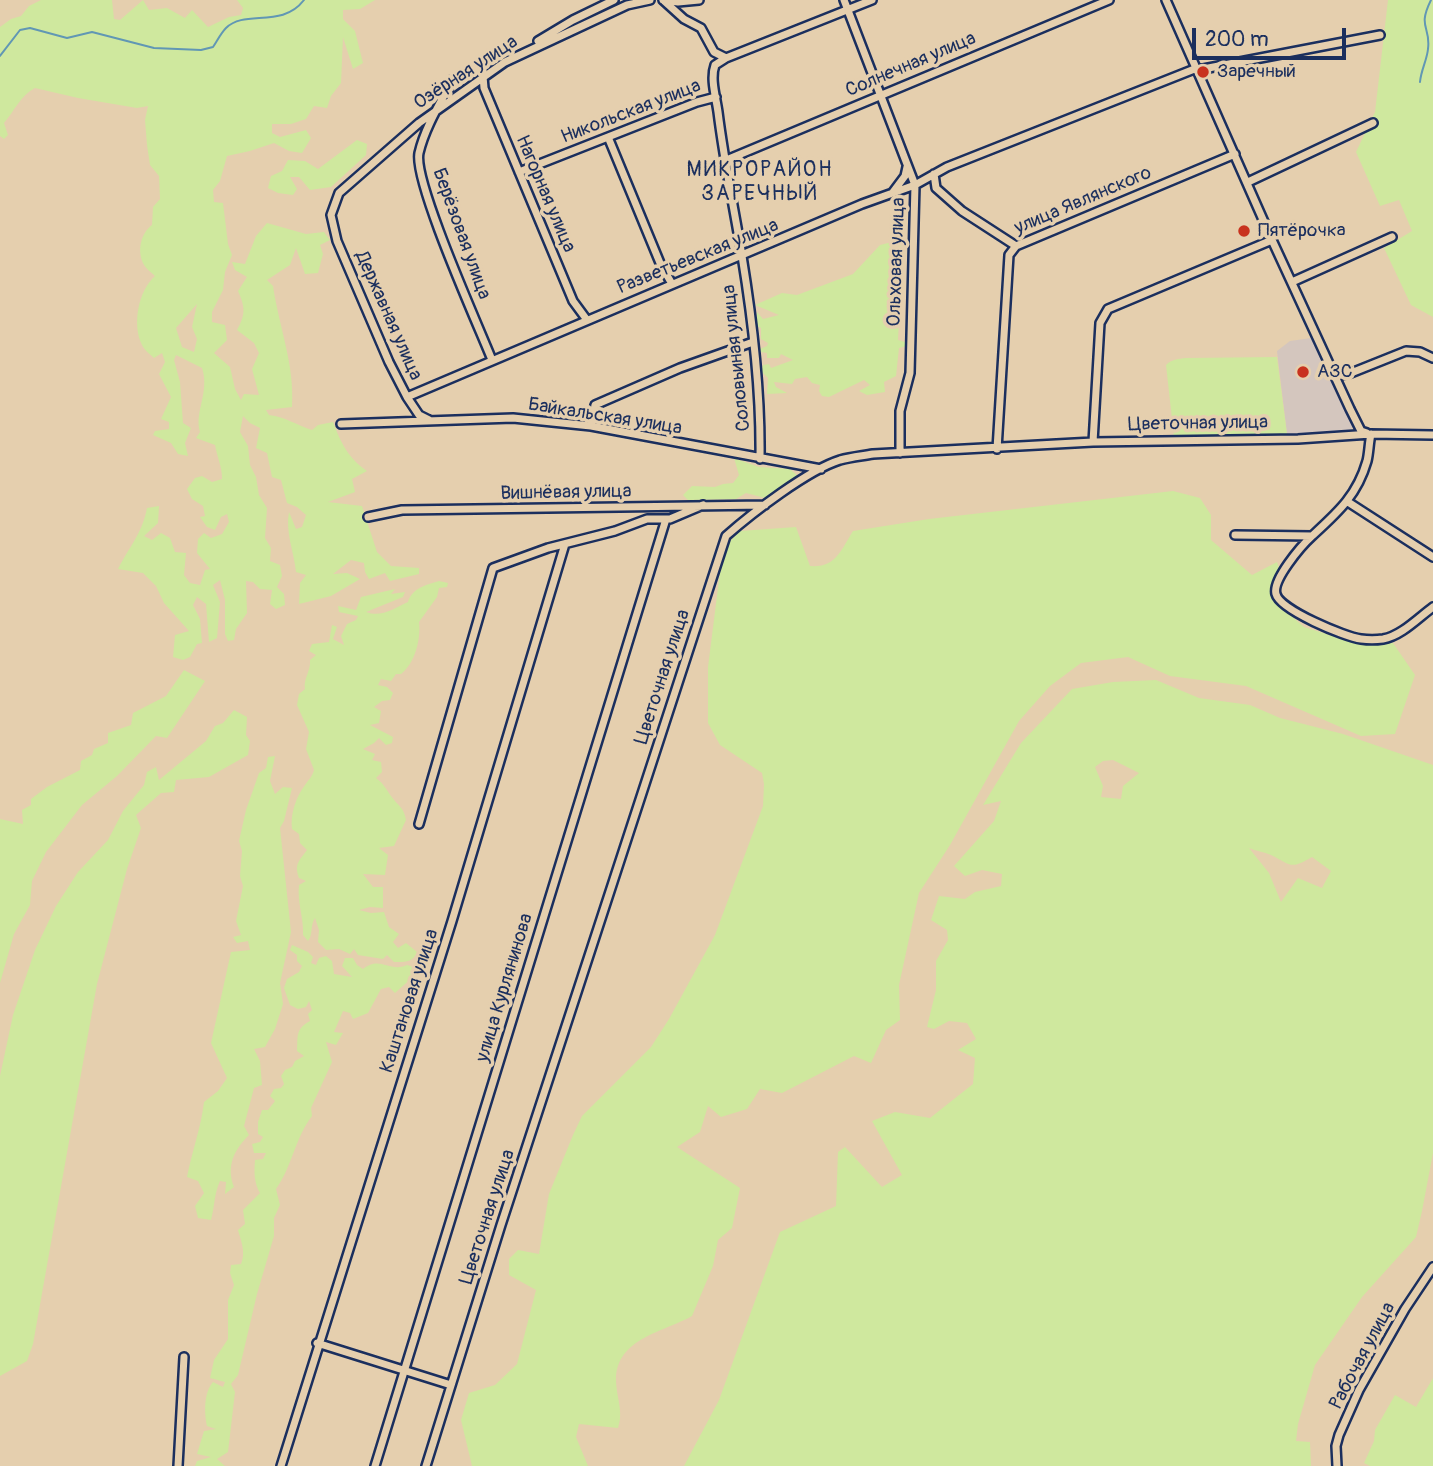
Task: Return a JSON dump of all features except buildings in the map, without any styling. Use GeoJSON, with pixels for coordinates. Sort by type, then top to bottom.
{"type":"FeatureCollection","features":[{"type":"Feature","properties":{"kind":"street"},"geometry":{"type":"LineString","coordinates":[[521,54],[523,49],[531,44],[614,0]]}},
{"type":"Feature","properties":{"kind":"street","name":"Озёрная улица"},"geometry":{"type":"LineString","coordinates":[[331,215],[339,193],[419,122],[483,76],[521,54],[626,5],[650,0]]}},
{"type":"Feature","properties":{"kind":"street"},"geometry":{"type":"LineString","coordinates":[[663,0],[699,0]]}},
{"type":"Feature","properties":{"kind":"street"},"geometry":{"type":"LineString","coordinates":[[663,0],[684,19],[701,28],[714,52],[726,58],[873,0]]}},
{"type":"Feature","properties":{"kind":"street","name":"Ольховая улица"},"geometry":{"type":"LineString","coordinates":[[844,0],[915,185],[910,373],[900,411],[900,453]]}},
{"type":"Feature","properties":{"kind":"street","name":"Солнечная улица"},"geometry":{"type":"LineString","coordinates":[[724,161],[1110,0]]}},
{"type":"Feature","properties":{"kind":"street"},"geometry":{"type":"LineString","coordinates":[[1167,0],[1335,376],[1361,431],[1371,434],[1367,460],[1348,502],[1297,550],[1276,585],[1276,595],[1281,603],[1312,621],[1363,639],[1394,636],[1433,607]]}},
{"type":"Feature","properties":{"kind":"street","name":"Разветьевская улица"},"geometry":{"type":"LineString","coordinates":[[407,397],[672,284],[915,185],[947,167],[1197,69],[1380,35]]}},
{"type":"Feature","properties":{"kind":"street","name":"Соловьиная улица"},"geometry":{"type":"LineString","coordinates":[[726,58],[718,61],[713,69],[724,161],[742,256],[761,408],[760,459]]}},
{"type":"Feature","properties":{"kind":"street","name":"Нагорная улица"},"geometry":{"type":"LineString","coordinates":[[483,76],[484,88],[573,301],[587,320]]}},
{"type":"Feature","properties":{"kind":"street","name":"Берёзовая улица"},"geometry":{"type":"LineString","coordinates":[[453,79],[437,109],[419,154],[419,167],[428,200],[492,360]]}},
{"type":"Feature","properties":{"kind":"street","name":"Никольская улица"},"geometry":{"type":"LineString","coordinates":[[519,172],[696,102],[716,97]]}},
{"type":"Feature","properties":{"kind":"street"},"geometry":{"type":"LineString","coordinates":[[1248,182],[1373,123]]}},
{"type":"Feature","properties":{"kind":"street"},"geometry":{"type":"LineString","coordinates":[[608,137],[660,262],[672,284]]}},
{"type":"Feature","properties":{"kind":"street","name":"улица Являнского"},"geometry":{"type":"LineString","coordinates":[[998,449],[1009,255],[1016,246],[1235,154]]}},
{"type":"Feature","properties":{"kind":"street"},"geometry":{"type":"LineString","coordinates":[[892,193],[905,176],[907,166]]}},
{"type":"Feature","properties":{"kind":"street"},"geometry":{"type":"LineString","coordinates":[[934,174],[936,188],[962,211],[1016,246]]}},
{"type":"Feature","properties":{"kind":"street","name":"Державная улица"},"geometry":{"type":"LineString","coordinates":[[331,215],[337,241],[389,362],[419,415],[429,420]]}},
{"type":"Feature","properties":{"kind":"street"},"geometry":{"type":"LineString","coordinates":[[1292,282],[1392,237]]}},
{"type":"Feature","properties":{"kind":"street"},"geometry":{"type":"LineString","coordinates":[[1093,442],[1100,323],[1108,309],[1272,240]]}},
{"type":"Feature","properties":{"kind":"street"},"geometry":{"type":"LineString","coordinates":[[591,426],[595,405],[680,368],[753,342]]}},
{"type":"Feature","properties":{"kind":"street"},"geometry":{"type":"LineString","coordinates":[[1335,376],[1352,373],[1406,351],[1420,352],[1433,358]]}},
{"type":"Feature","properties":{"kind":"street","name":"Байкальская улица"},"geometry":{"type":"LineString","coordinates":[[341,424],[513,418],[591,426],[821,470]]}},
{"type":"Feature","properties":{"kind":"street","name":"Цветочная улица"},"geometry":{"type":"LineString","coordinates":[[426,1466],[726,536],[751,513],[821,470],[839,460],[873,454],[1093,442],[1298,439],[1371,434],[1433,435]]}},
{"type":"Feature","properties":{"kind":"street"},"geometry":{"type":"LineString","coordinates":[[1348,502],[1433,556]]}},
{"type":"Feature","properties":{"kind":"street"},"geometry":{"type":"LineString","coordinates":[[419,824],[493,568],[647,519],[666,519],[685,514],[703,505]]}},
{"type":"Feature","properties":{"kind":"street","name":"Вишнёвая улица"},"geometry":{"type":"LineString","coordinates":[[368,517],[402,510],[765,505]]}},
{"type":"Feature","properties":{"kind":"street","name":"улица Курлянинова"},"geometry":{"type":"LineString","coordinates":[[374,1466],[666,519]]}},
{"type":"Feature","properties":{"kind":"street"},"geometry":{"type":"LineString","coordinates":[[1236,535],[1312,537]]}},
{"type":"Feature","properties":{"kind":"street","name":"Каштановая улица"},"geometry":{"type":"LineString","coordinates":[[281,1466],[452,921],[565,544]]}},
{"type":"Feature","properties":{"kind":"street","name":"Рабочая улица"},"geometry":{"type":"LineString","coordinates":[[1337,1466],[1336,1446],[1339,1435],[1359,1390],[1433,1266]]}},
{"type":"Feature","properties":{"kind":"street"},"geometry":{"type":"LineString","coordinates":[[318,1343],[451,1385]]}},
{"type":"Feature","properties":{"kind":"street"},"geometry":{"type":"LineString","coordinates":[[178,1466],[184,1357]]}},
{"type":"Feature","properties":{"kind":"shaded area"},"geometry":{"type":"Polygon","coordinates":[[[1311,338],[1353,426],[1350,432],[1287,434],[1277,351],[1290,341],[1311,338]]]}},
{"type":"Feature","properties":{"kind":"green space"},"geometry":{"type":"Polygon","coordinates":[[[41,0],[112,0],[114,19],[120,20],[143,0],[149,10],[167,8],[185,18],[192,10],[208,27],[229,17],[241,15],[243,8],[237,0],[375,0],[360,9],[343,10],[343,19],[355,31],[363,63],[353,69],[343,37],[341,83],[331,96],[327,108],[314,106],[306,119],[291,124],[272,124],[272,133],[280,137],[306,130],[311,138],[302,153],[289,151],[274,143],[227,156],[220,181],[213,190],[214,202],[223,203],[232,255],[225,272],[223,290],[212,312],[212,322],[225,325],[227,340],[214,353],[230,367],[235,389],[241,400],[244,394],[259,395],[252,369],[259,353],[254,343],[237,330],[244,310],[238,291],[247,277],[235,270],[232,262],[245,264],[256,236],[267,223],[306,234],[324,232],[330,240],[320,245],[323,254],[318,273],[305,274],[296,248],[290,265],[267,280],[273,286],[289,361],[292,407],[266,410],[269,415],[312,430],[318,425],[333,422],[346,450],[367,471],[352,479],[355,492],[328,502],[362,506],[377,552],[391,566],[419,568],[419,574],[390,581],[385,573],[369,579],[364,563],[351,560],[333,574],[347,573],[360,579],[331,596],[299,604],[300,583],[306,575],[296,572],[288,519],[289,512],[296,529],[302,527],[306,515],[287,503],[281,480],[272,477],[267,453],[256,448],[260,428],[243,416],[240,432],[248,446],[250,465],[256,477],[259,495],[267,508],[265,538],[271,548],[270,561],[280,565],[282,576],[277,587],[284,594],[285,605],[276,609],[270,604],[272,590],[260,589],[253,582],[246,581],[247,613],[236,629],[234,640],[228,641],[225,634],[225,600],[220,580],[213,585],[220,602],[217,638],[209,642],[206,604],[197,597],[193,605],[200,619],[202,643],[197,644],[190,657],[183,660],[173,657],[175,635],[189,631],[164,603],[156,586],[143,573],[118,569],[139,533],[147,508],[159,506],[158,523],[144,536],[152,540],[161,533],[170,538],[175,552],[186,553],[184,575],[190,583],[200,585],[205,570],[210,569],[197,553],[198,539],[204,533],[211,538],[222,534],[229,522],[227,514],[221,517],[215,530],[207,527],[200,517],[205,516],[203,506],[192,499],[187,489],[195,478],[202,476],[212,482],[222,479],[222,474],[215,445],[196,438],[200,432],[199,417],[204,385],[202,368],[176,355],[174,360],[180,382],[183,423],[191,428],[185,443],[188,456],[178,454],[171,443],[153,435],[155,431],[169,429],[169,422],[161,419],[171,397],[159,374],[165,362],[162,353],[154,358],[146,350],[137,328],[138,309],[144,290],[155,276],[143,263],[141,242],[152,225],[153,207],[160,199],[159,176],[150,165],[147,145],[145,120],[148,106],[137,108],[35,88],[22,99],[4,123],[8,135],[4,139],[0,136],[0,27],[21,16],[29,6],[41,0]],[[197,304],[176,328],[182,347],[194,352],[197,339],[192,327],[197,304]]]}},
{"type":"Feature","properties":{"kind":"green space"},"geometry":{"type":"Polygon","coordinates":[[[1388,0],[1433,0],[1433,317],[1411,305],[1384,248],[1412,231],[1399,200],[1380,206],[1356,152],[1375,112],[1388,0]]]}},
{"type":"Feature","properties":{"kind":"green space"},"geometry":{"type":"Polygon","coordinates":[[[357,140],[367,144],[366,155],[331,187],[310,190],[299,177],[290,177],[297,189],[293,195],[278,193],[268,188],[271,176],[282,171],[288,160],[305,161],[318,169],[357,140]]]}},
{"type":"Feature","properties":{"kind":"green space"},"geometry":{"type":"Polygon","coordinates":[[[903,244],[898,340],[905,342],[907,346],[899,348],[896,376],[884,382],[885,392],[867,395],[859,391],[870,385],[864,380],[829,397],[822,396],[820,385],[812,383],[807,377],[795,379],[792,384],[774,382],[776,387],[787,393],[767,394],[768,378],[761,371],[763,365],[769,364],[771,368],[793,360],[781,354],[779,358],[767,358],[767,353],[761,352],[760,349],[768,343],[761,339],[761,328],[755,325],[753,319],[757,321],[757,312],[763,319],[779,315],[755,305],[782,293],[797,295],[853,274],[880,245],[903,244]]]}},
{"type":"Feature","properties":{"kind":"green space"},"geometry":{"type":"Polygon","coordinates":[[[1277,357],[1287,434],[1174,437],[1166,365],[1168,363],[1186,358],[1277,357]]]}},
{"type":"Feature","properties":{"kind":"green space"},"geometry":{"type":"Polygon","coordinates":[[[734,458],[759,467],[790,469],[800,478],[765,498],[746,493],[736,499],[688,500],[683,495],[692,486],[715,487],[733,483],[739,475],[734,458]]]}},
{"type":"Feature","properties":{"kind":"green space"},"geometry":{"type":"Polygon","coordinates":[[[1173,491],[1200,498],[1211,515],[1211,540],[1252,575],[1277,562],[1280,570],[1272,584],[1271,598],[1304,627],[1359,644],[1393,643],[1415,675],[1395,734],[1361,736],[1246,686],[1170,676],[1128,657],[1081,663],[1050,686],[1019,721],[950,845],[919,893],[899,985],[900,1020],[886,1030],[871,1063],[854,1056],[782,1093],[760,1089],[747,1109],[721,1117],[708,1106],[700,1132],[677,1147],[740,1188],[732,1228],[718,1240],[713,1266],[692,1316],[644,1338],[624,1354],[618,1365],[616,1379],[620,1410],[618,1428],[579,1424],[576,1437],[588,1466],[472,1466],[461,1420],[469,1393],[495,1385],[517,1364],[536,1290],[509,1275],[509,1259],[518,1250],[539,1254],[549,1194],[582,1116],[651,1047],[669,1019],[715,935],[763,806],[762,773],[720,745],[708,723],[708,667],[721,564],[730,541],[740,531],[796,527],[810,566],[819,566],[837,556],[853,531],[929,519],[1173,491]]]}},
{"type":"Feature","properties":{"kind":"green space"},"geometry":{"type":"Polygon","coordinates":[[[439,581],[448,583],[447,587],[439,588],[437,597],[419,622],[418,643],[410,664],[391,681],[381,679],[378,685],[387,687],[393,693],[390,700],[382,701],[374,707],[381,711],[379,723],[370,725],[393,737],[392,743],[386,745],[379,738],[363,749],[375,754],[372,760],[381,762],[382,772],[376,778],[402,809],[406,820],[394,846],[379,848],[388,855],[385,875],[363,874],[373,887],[383,887],[383,908],[359,910],[384,912],[389,927],[399,934],[393,942],[398,948],[406,943],[417,952],[411,960],[394,962],[387,955],[383,959],[358,955],[354,949],[350,954],[339,949],[326,950],[318,942],[319,930],[315,918],[308,941],[303,935],[299,885],[306,881],[299,878],[297,869],[307,850],[300,843],[299,834],[292,829],[296,800],[314,770],[306,749],[309,732],[297,705],[299,694],[305,689],[310,660],[316,655],[309,651],[312,644],[329,642],[332,625],[337,627],[333,639],[344,645],[341,636],[347,624],[358,616],[339,612],[338,606],[356,610],[361,597],[395,589],[391,594],[405,592],[403,597],[366,612],[382,613],[408,602],[420,588],[439,581]]]}},
{"type":"Feature","properties":{"kind":"green space"},"geometry":{"type":"Polygon","coordinates":[[[184,670],[205,681],[167,738],[156,736],[117,776],[82,805],[46,852],[32,881],[30,905],[14,934],[0,983],[0,819],[23,824],[22,810],[31,805],[31,799],[47,787],[80,770],[81,761],[92,755],[94,749],[108,743],[108,733],[131,725],[133,713],[166,696],[184,670]]]}},
{"type":"Feature","properties":{"kind":"green space"},"geometry":{"type":"Polygon","coordinates":[[[1156,680],[1199,698],[1250,705],[1280,718],[1343,734],[1433,765],[1433,1153],[1416,1237],[1362,1297],[1315,1365],[1298,1424],[1296,1441],[1310,1442],[1311,1466],[684,1466],[719,1400],[780,1232],[836,1206],[838,1152],[845,1147],[882,1187],[902,1175],[872,1121],[895,1112],[930,1118],[973,1084],[975,1058],[958,1050],[976,1039],[967,1023],[949,1021],[934,1029],[927,1027],[936,990],[936,961],[948,940],[947,930],[931,920],[939,896],[965,899],[975,892],[1001,886],[1002,874],[982,870],[965,876],[954,866],[994,821],[1001,801],[983,805],[1021,743],[1072,689],[1113,682],[1156,680]],[[1113,760],[1103,761],[1095,767],[1103,786],[1101,797],[1121,799],[1123,786],[1139,773],[1113,760]],[[1249,848],[1269,873],[1281,902],[1298,878],[1322,888],[1331,871],[1312,857],[1291,865],[1249,848]]]}},
{"type":"Feature","properties":{"kind":"green space"},"geometry":{"type":"Polygon","coordinates":[[[234,710],[247,717],[246,735],[250,741],[248,755],[209,777],[176,780],[174,792],[161,793],[136,815],[141,828],[127,869],[97,984],[33,1344],[27,1361],[0,1376],[0,1076],[13,1015],[35,950],[56,906],[78,872],[108,840],[123,811],[144,785],[147,772],[156,767],[159,780],[206,741],[215,726],[223,723],[234,710]]]}},
{"type":"Feature","properties":{"kind":"green space"},"geometry":{"type":"Polygon","coordinates":[[[275,756],[270,781],[275,794],[283,787],[292,788],[280,828],[291,932],[280,983],[283,1004],[275,1029],[265,1047],[254,1049],[260,1061],[262,1085],[254,1088],[244,1126],[249,1135],[239,1146],[231,1165],[234,1187],[225,1194],[226,1182],[220,1181],[211,1220],[198,1218],[195,1206],[204,1193],[198,1181],[187,1177],[204,1102],[218,1091],[227,1078],[211,1043],[231,952],[250,950],[248,941],[237,943],[233,937],[241,935],[236,921],[243,886],[240,876],[242,851],[239,841],[259,773],[266,768],[268,757],[275,756]]]}},
{"type":"Feature","properties":{"kind":"green space"},"geometry":{"type":"Polygon","coordinates":[[[292,945],[308,952],[313,957],[311,963],[316,965],[319,958],[326,956],[332,961],[334,974],[352,977],[342,966],[345,958],[353,958],[363,969],[375,964],[414,967],[414,976],[395,993],[389,987],[381,989],[368,1013],[353,1019],[350,1013],[343,1011],[334,1032],[343,1033],[336,1045],[326,1042],[332,1062],[311,1108],[312,1116],[276,1189],[280,1205],[274,1218],[274,1236],[238,1375],[231,1384],[235,1392],[228,1452],[217,1459],[225,1466],[195,1466],[197,1461],[211,1457],[197,1454],[204,1431],[216,1429],[207,1426],[206,1397],[213,1382],[223,1387],[225,1382],[210,1378],[214,1360],[228,1339],[228,1300],[234,1285],[230,1273],[231,1265],[241,1264],[242,1260],[243,1247],[238,1230],[245,1224],[243,1210],[260,1193],[255,1177],[255,1160],[263,1159],[266,1153],[254,1153],[252,1144],[260,1142],[263,1137],[258,1134],[258,1122],[262,1110],[268,1110],[275,1101],[270,1096],[274,1089],[281,1088],[284,1084],[281,1076],[295,1061],[304,1056],[297,1051],[298,1037],[302,1027],[310,1021],[308,1014],[312,1010],[309,1001],[306,1007],[298,1009],[290,1005],[284,988],[287,979],[299,972],[302,966],[297,961],[297,955],[290,950],[292,945]]]}},
{"type":"Feature","properties":{"kind":"green space"},"geometry":{"type":"Polygon","coordinates":[[[1433,1378],[1433,1466],[1370,1466],[1364,1463],[1374,1441],[1375,1430],[1395,1395],[1416,1407],[1433,1378]]]}},
{"type":"Feature","properties":{"kind":"waterway"},"geometry":{"type":"LineString","coordinates":[[0,56],[20,30],[30,28],[67,38],[92,32],[154,48],[201,50],[213,47],[224,30],[234,23],[285,14],[304,0]]}},
{"type":"Feature","properties":{"kind":"waterway"},"geometry":{"type":"LineString","coordinates":[[1420,82],[1428,49],[1425,16],[1431,0]]}},
{"type":"Feature","properties":{"kind":"place","name":"Заречный"},"geometry":{"type":"Point","coordinates":[1203,72]}},
{"type":"Feature","properties":{"kind":"place","name":"Пятёрочка"},"geometry":{"type":"Point","coordinates":[1244,231]}},
{"type":"Feature","properties":{"kind":"place","name":"АЗС"},"geometry":{"type":"Point","coordinates":[1303,372]}},
{"type":"Feature","properties":{"kind":"district","name":"МИКРОРАЙОН ЗАРЕЧНЫЙ"},"geometry":{"type":"Point","coordinates":[760,183]}}]}
